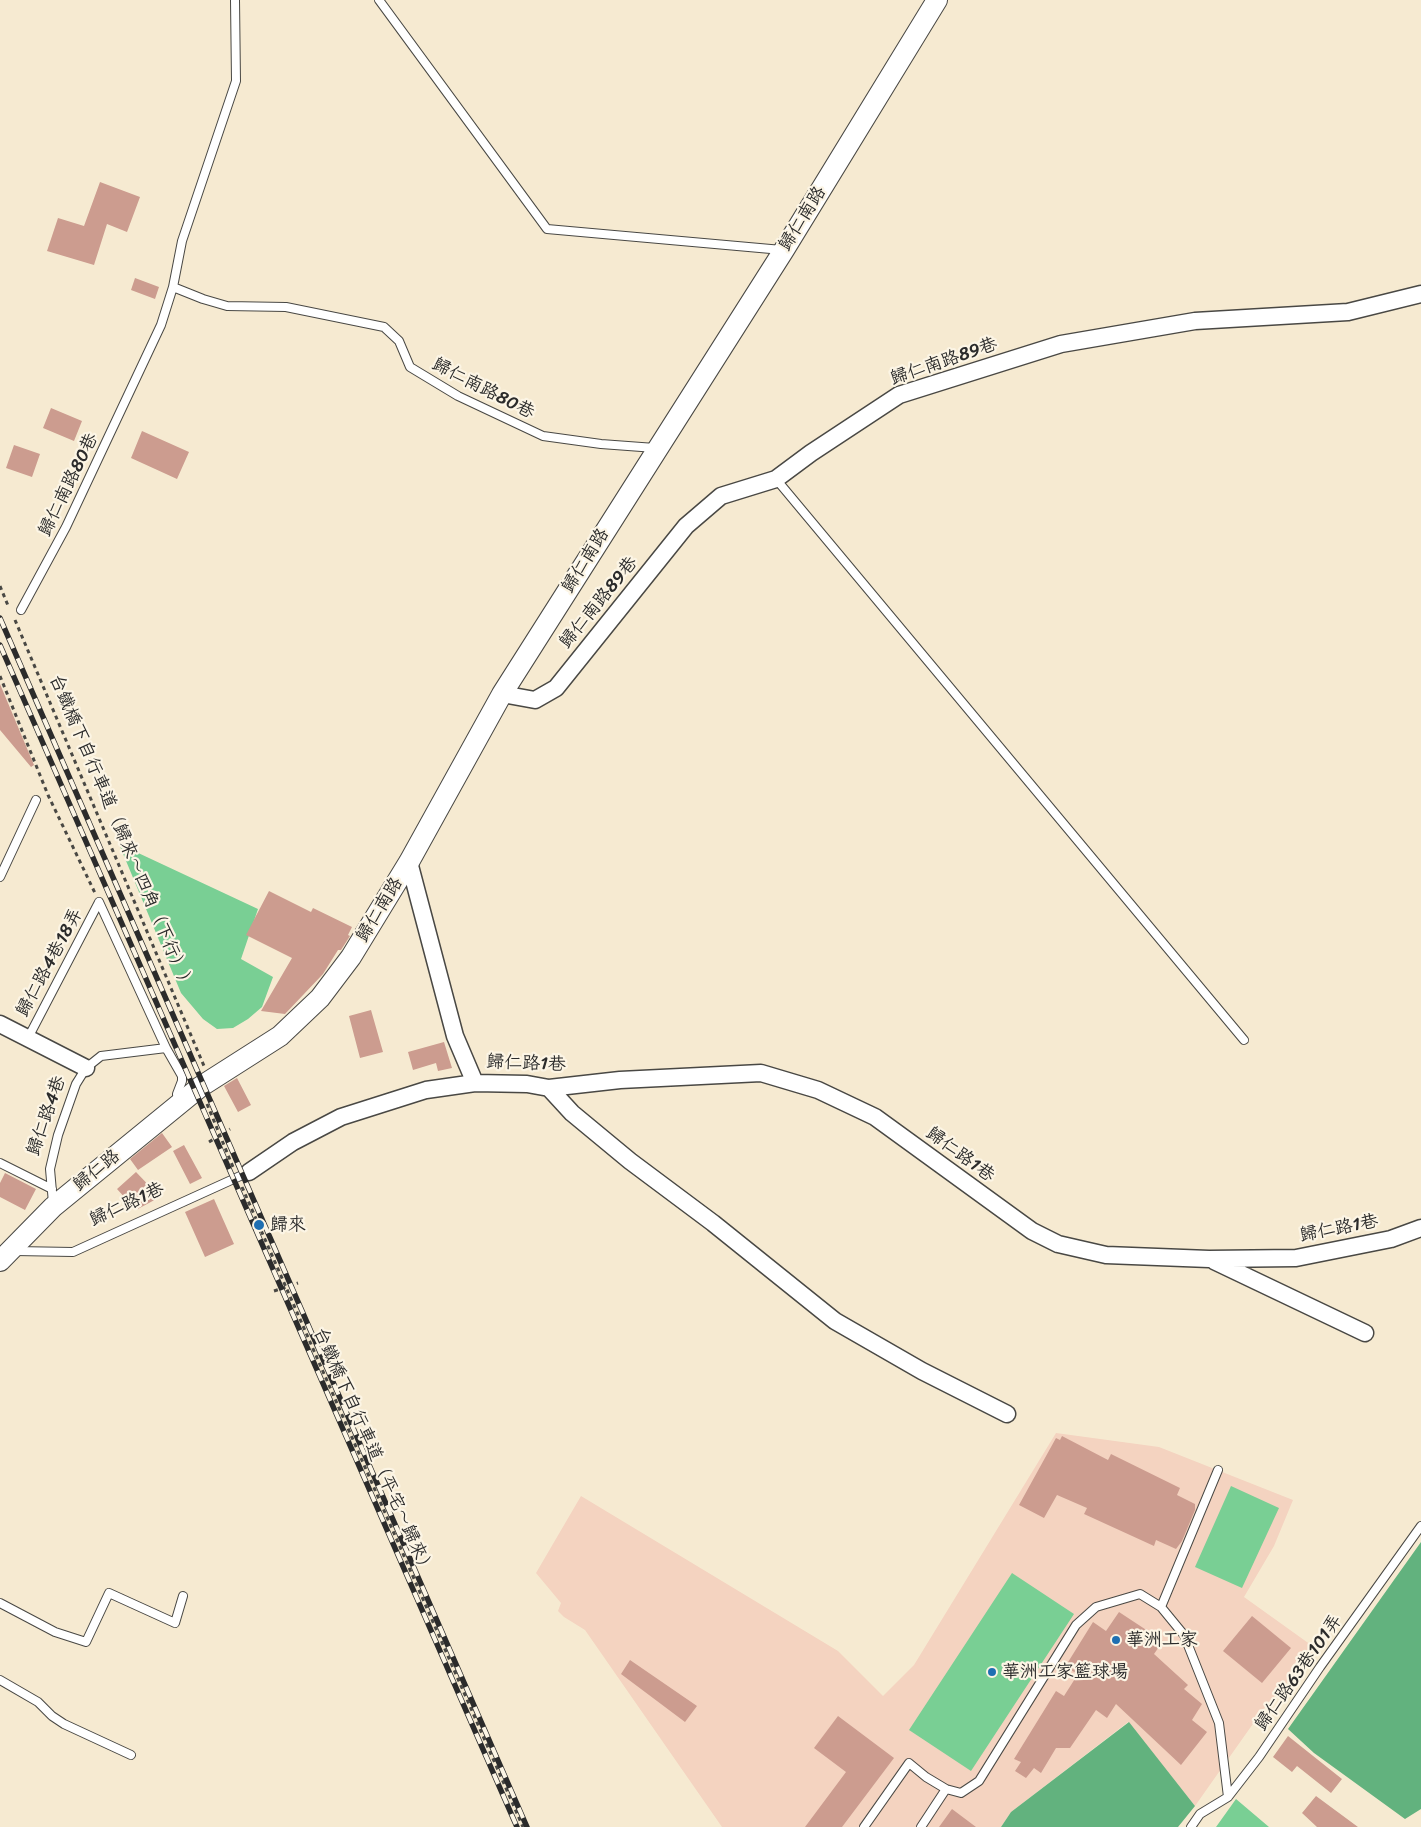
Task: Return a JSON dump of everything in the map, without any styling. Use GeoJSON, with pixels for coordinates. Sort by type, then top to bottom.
{"type":"FeatureCollection","features":[{"type":"Feature","properties":{"kind":"street","name":"歸仁南路"},"geometry":{"type":"LineString","coordinates":[[205,1084],[280,1036],[320,998],[352,957],[409,862],[502,694],[784,250],[937,0]]}},
{"type":"Feature","properties":{"kind":"street","name":"歸仁南路89巷"},"geometry":{"type":"LineString","coordinates":[[502,694],[535,700],[556,688],[686,526],[721,496],[776,479],[812,452],[900,395],[1062,344],[1195,321],[1348,312],[1421,294]]}},
{"type":"Feature","properties":{"kind":"street","name":"歸仁路1巷"},"geometry":{"type":"LineString","coordinates":[[409,862],[456,1036],[475,1083]]}},
{"type":"Feature","properties":{"kind":"street","name":"歸仁路4巷"},"geometry":{"type":"LineString","coordinates":[[0,1024],[86,1068]]}},
{"type":"Feature","properties":{"kind":"street","name":"歸仁路1巷"},"geometry":{"type":"LineString","coordinates":[[243,1174],[293,1142],[341,1116],[426,1090],[475,1083],[527,1084],[549,1088],[620,1080],[761,1073],[818,1090],[874,1117],[1032,1231],[1058,1244],[1106,1254],[1209,1259],[1296,1258],[1391,1239],[1421,1228]]}},
{"type":"Feature","properties":{"kind":"street","name":"歸仁路"},"geometry":{"type":"LineString","coordinates":[[5,1256],[52,1198],[205,1084]]}},
{"type":"Feature","properties":{"kind":"street"},"geometry":{"type":"LineString","coordinates":[[549,1088],[572,1113],[630,1161],[713,1223],[835,1321],[922,1371],[1006,1414]]}},
{"type":"Feature","properties":{"kind":"street"},"geometry":{"type":"LineString","coordinates":[[1209,1259],[1365,1333]]}},
{"type":"Feature","properties":{"kind":"lane","name":"歸仁南路80巷"},"geometry":{"type":"LineString","coordinates":[[21,610],[66,527],[161,325],[173,287],[182,242],[236,80],[235,0]]}},
{"type":"Feature","properties":{"kind":"lane"},"geometry":{"type":"LineString","coordinates":[[379,0],[547,229],[784,250]]}},
{"type":"Feature","properties":{"kind":"lane","name":"歸仁南路80巷"},"geometry":{"type":"LineString","coordinates":[[173,287],[227,306],[286,308],[384,327],[399,341],[410,368],[458,396],[543,436],[601,444],[658,448]]}},
{"type":"Feature","properties":{"kind":"lane"},"geometry":{"type":"LineString","coordinates":[[776,479],[1244,1040]]}},
{"type":"Feature","properties":{"kind":"lane"},"geometry":{"type":"LineString","coordinates":[[0,877],[36,800]]}},
{"type":"Feature","properties":{"kind":"lane"},"geometry":{"type":"LineString","coordinates":[[99,902],[166,1048],[182,1076],[182,1081],[177,1090],[178,1105]]}},
{"type":"Feature","properties":{"kind":"lane","name":"歸仁路4巷18弄"},"geometry":{"type":"LineString","coordinates":[[28,1038],[99,902]]}},
{"type":"Feature","properties":{"kind":"lane","name":"歸仁路4巷"},"geometry":{"type":"LineString","coordinates":[[52,1198],[50,1169],[58,1135],[76,1084],[86,1068],[101,1056],[166,1048]]}},
{"type":"Feature","properties":{"kind":"lane"},"geometry":{"type":"LineString","coordinates":[[0,1163],[52,1198]]}},
{"type":"Feature","properties":{"kind":"lane","name":"歸仁路1巷"},"geometry":{"type":"LineString","coordinates":[[5,1256],[72,1252],[243,1174]]}},
{"type":"Feature","properties":{"kind":"lane"},"geometry":{"type":"LineString","coordinates":[[1161,1607],[1218,1470]]}},
{"type":"Feature","properties":{"kind":"lane","name":"歸仁路63巷101弄"},"geometry":{"type":"LineString","coordinates":[[1191,1827],[1200,1814],[1228,1797],[1421,1526]]}},
{"type":"Feature","properties":{"kind":"lane"},"geometry":{"type":"LineString","coordinates":[[0,1603],[55,1632],[86,1642],[109,1593],[175,1623],[182,1596]]}},
{"type":"Feature","properties":{"kind":"lane"},"geometry":{"type":"LineString","coordinates":[[864,1827],[908,1762],[926,1777],[946,1789],[961,1793],[979,1781],[1076,1625],[1096,1608],[1140,1594],[1161,1607],[1184,1635],[1219,1723],[1228,1797]]}},
{"type":"Feature","properties":{"kind":"lane"},"geometry":{"type":"LineString","coordinates":[[0,1680],[38,1702],[52,1716],[64,1724],[131,1755]]}},
{"type":"Feature","properties":{"kind":"lane"},"geometry":{"type":"LineString","coordinates":[[922,1827],[946,1789]]}},
{"type":"Feature","properties":{"kind":"path"},"geometry":{"type":"LineString","coordinates":[[0,586],[11,611]]}},
{"type":"Feature","properties":{"kind":"path","name":"台鐵橋下自行車道（歸來～四角（下行））"},"geometry":{"type":"LineString","coordinates":[[14,619],[205,1084]]}},
{"type":"Feature","properties":{"kind":"path"},"geometry":{"type":"LineString","coordinates":[[0,676],[48,795],[99,902]]}},
{"type":"Feature","properties":{"kind":"path","name":"台鐵橋下自行車道（平宅～歸來）"},"geometry":{"type":"LineString","coordinates":[[205,1084],[220,1135],[243,1174],[286,1287],[523,1827]]}},
{"type":"Feature","properties":{"kind":"path"},"geometry":{"type":"LineString","coordinates":[[209,1142],[230,1129]]}},
{"type":"Feature","properties":{"kind":"path"},"geometry":{"type":"LineString","coordinates":[[274,1291],[298,1283]]}},
{"type":"Feature","properties":{"kind":"shaded area","name":"華洲工家"},"geometry":{"type":"Polygon","coordinates":[[[1056,1433],[1159,1447],[1293,1500],[1274,1546],[1244,1597],[1318,1650],[1262,1711],[1195,1806],[1128,1722],[1011,1812],[1001,1827],[722,1827],[585,1630],[558,1611],[561,1603],[536,1573],[581,1496],[838,1651],[883,1696],[914,1665],[1056,1433]]]}},
{"type":"Feature","properties":{"kind":"green space"},"geometry":{"type":"Polygon","coordinates":[[[119,844],[258,909],[241,959],[273,977],[262,1007],[248,1019],[233,1028],[217,1029],[203,1019],[181,993],[119,844]]]}},
{"type":"Feature","properties":{"kind":"green space"},"geometry":{"type":"Polygon","coordinates":[[[1231,1486],[1279,1508],[1242,1588],[1195,1567],[1231,1486]]]}},
{"type":"Feature","properties":{"kind":"green space"},"geometry":{"type":"Polygon","coordinates":[[[1421,1542],[1421,1809],[1405,1819],[1314,1753],[1288,1729],[1421,1542]]]}},
{"type":"Feature","properties":{"kind":"green space","name":"華洲工家籃球場"},"geometry":{"type":"Polygon","coordinates":[[[1012,1573],[1074,1614],[971,1771],[909,1730],[1012,1573]]]}},
{"type":"Feature","properties":{"kind":"green space"},"geometry":{"type":"Polygon","coordinates":[[[1129,1722],[1195,1806],[1178,1827],[1001,1827],[1011,1812],[1129,1722]]]}},
{"type":"Feature","properties":{"kind":"green space"},"geometry":{"type":"Polygon","coordinates":[[[1236,1799],[1269,1827],[1216,1827],[1236,1799]]]}},
{"type":"Feature","properties":{"kind":"building"},"geometry":{"type":"Polygon","coordinates":[[[100,182],[140,197],[127,232],[107,224],[94,265],[47,251],[58,218],[84,226],[100,182]]]}},
{"type":"Feature","properties":{"kind":"building"},"geometry":{"type":"Polygon","coordinates":[[[135,278],[159,287],[155,299],[131,290],[135,278]]]}},
{"type":"Feature","properties":{"kind":"building"},"geometry":{"type":"Polygon","coordinates":[[[51,408],[82,421],[74,441],[43,428],[51,408]]]}},
{"type":"Feature","properties":{"kind":"building"},"geometry":{"type":"Polygon","coordinates":[[[142,431],[189,452],[177,479],[131,458],[142,431]]]}},
{"type":"Feature","properties":{"kind":"building"},"geometry":{"type":"Polygon","coordinates":[[[14,445],[40,454],[32,477],[6,468],[14,445]]]}},
{"type":"Feature","properties":{"kind":"building"},"geometry":{"type":"Polygon","coordinates":[[[0,684],[34,765],[31,767],[0,730],[0,684]]]}},
{"type":"Feature","properties":{"kind":"building"},"geometry":{"type":"Polygon","coordinates":[[[269,891],[311,912],[313,908],[352,927],[348,935],[350,936],[341,950],[338,950],[323,974],[285,1014],[261,1011],[292,958],[246,935],[269,891]]]}},
{"type":"Feature","properties":{"kind":"building"},"geometry":{"type":"Polygon","coordinates":[[[371,1010],[383,1052],[360,1058],[349,1016],[371,1010]]]}},
{"type":"Feature","properties":{"kind":"building"},"geometry":{"type":"Polygon","coordinates":[[[444,1042],[452,1068],[438,1071],[436,1063],[413,1070],[408,1052],[444,1042]]]}},
{"type":"Feature","properties":{"kind":"building"},"geometry":{"type":"Polygon","coordinates":[[[237,1078],[251,1105],[238,1112],[224,1086],[237,1078]]]}},
{"type":"Feature","properties":{"kind":"building"},"geometry":{"type":"Polygon","coordinates":[[[162,1133],[172,1147],[138,1170],[130,1159],[162,1133]]]}},
{"type":"Feature","properties":{"kind":"building"},"geometry":{"type":"Polygon","coordinates":[[[184,1145],[202,1178],[190,1184],[173,1151],[184,1145]]]}},
{"type":"Feature","properties":{"kind":"building"},"geometry":{"type":"Polygon","coordinates":[[[136,1172],[160,1197],[136,1210],[117,1189],[136,1172]]]}},
{"type":"Feature","properties":{"kind":"building"},"geometry":{"type":"Polygon","coordinates":[[[5,1173],[36,1189],[25,1210],[0,1197],[0,1183],[5,1173]]]}},
{"type":"Feature","properties":{"kind":"building"},"geometry":{"type":"Polygon","coordinates":[[[214,1199],[234,1244],[205,1257],[185,1212],[214,1199]]]}},
{"type":"Feature","properties":{"kind":"building"},"geometry":{"type":"Polygon","coordinates":[[[1062,1436],[1108,1460],[1111,1454],[1180,1488],[1177,1495],[1195,1504],[1195,1510],[1182,1541],[1176,1549],[1156,1540],[1154,1546],[1084,1514],[1087,1508],[1057,1495],[1044,1518],[1019,1505],[1056,1438],[1060,1440],[1062,1436]]]}},
{"type":"Feature","properties":{"kind":"building"},"geometry":{"type":"Polygon","coordinates":[[[1119,1612],[1163,1641],[1154,1654],[1188,1685],[1184,1689],[1202,1704],[1192,1720],[1207,1732],[1181,1765],[1116,1704],[1107,1718],[1096,1710],[1070,1748],[1056,1748],[1041,1773],[1034,1768],[1026,1778],[1015,1771],[1021,1762],[1014,1759],[1056,1691],[1064,1696],[1078,1674],[1065,1667],[1093,1622],[1106,1631],[1119,1612]]]}},
{"type":"Feature","properties":{"kind":"building"},"geometry":{"type":"Polygon","coordinates":[[[1252,1616],[1291,1648],[1262,1683],[1223,1651],[1252,1616]]]}},
{"type":"Feature","properties":{"kind":"building"},"geometry":{"type":"Polygon","coordinates":[[[630,1660],[697,1706],[685,1722],[621,1674],[630,1660]]]}},
{"type":"Feature","properties":{"kind":"building"},"geometry":{"type":"Polygon","coordinates":[[[838,1716],[894,1758],[842,1827],[805,1827],[846,1772],[814,1748],[838,1716]]]}},
{"type":"Feature","properties":{"kind":"building"},"geometry":{"type":"Polygon","coordinates":[[[1288,1736],[1342,1779],[1331,1793],[1297,1766],[1292,1772],[1273,1757],[1288,1736]]]}},
{"type":"Feature","properties":{"kind":"building"},"geometry":{"type":"Polygon","coordinates":[[[1316,1796],[1358,1827],[1317,1827],[1302,1813],[1316,1796]]]}},
{"type":"Feature","properties":{"kind":"building"},"geometry":{"type":"Polygon","coordinates":[[[952,1809],[976,1827],[939,1827],[952,1809]]]}},
{"type":"Feature","properties":{"kind":"railway"},"geometry":{"type":"LineString","coordinates":[[0,618],[527,1827]]}},
{"type":"Feature","properties":{"kind":"railway"},"geometry":{"type":"LineString","coordinates":[[0,645],[517,1827]]}},
{"type":"Feature","properties":{"kind":"place","name":"歸來"},"geometry":{"type":"Point","coordinates":[259,1225]}},
{"type":"Feature","properties":{"kind":"place","name":"華洲工家"},"geometry":{"type":"Point","coordinates":[1116,1640]}},
{"type":"Feature","properties":{"kind":"place","name":"華洲工家籃球場"},"geometry":{"type":"Point","coordinates":[992,1672]}}]}
